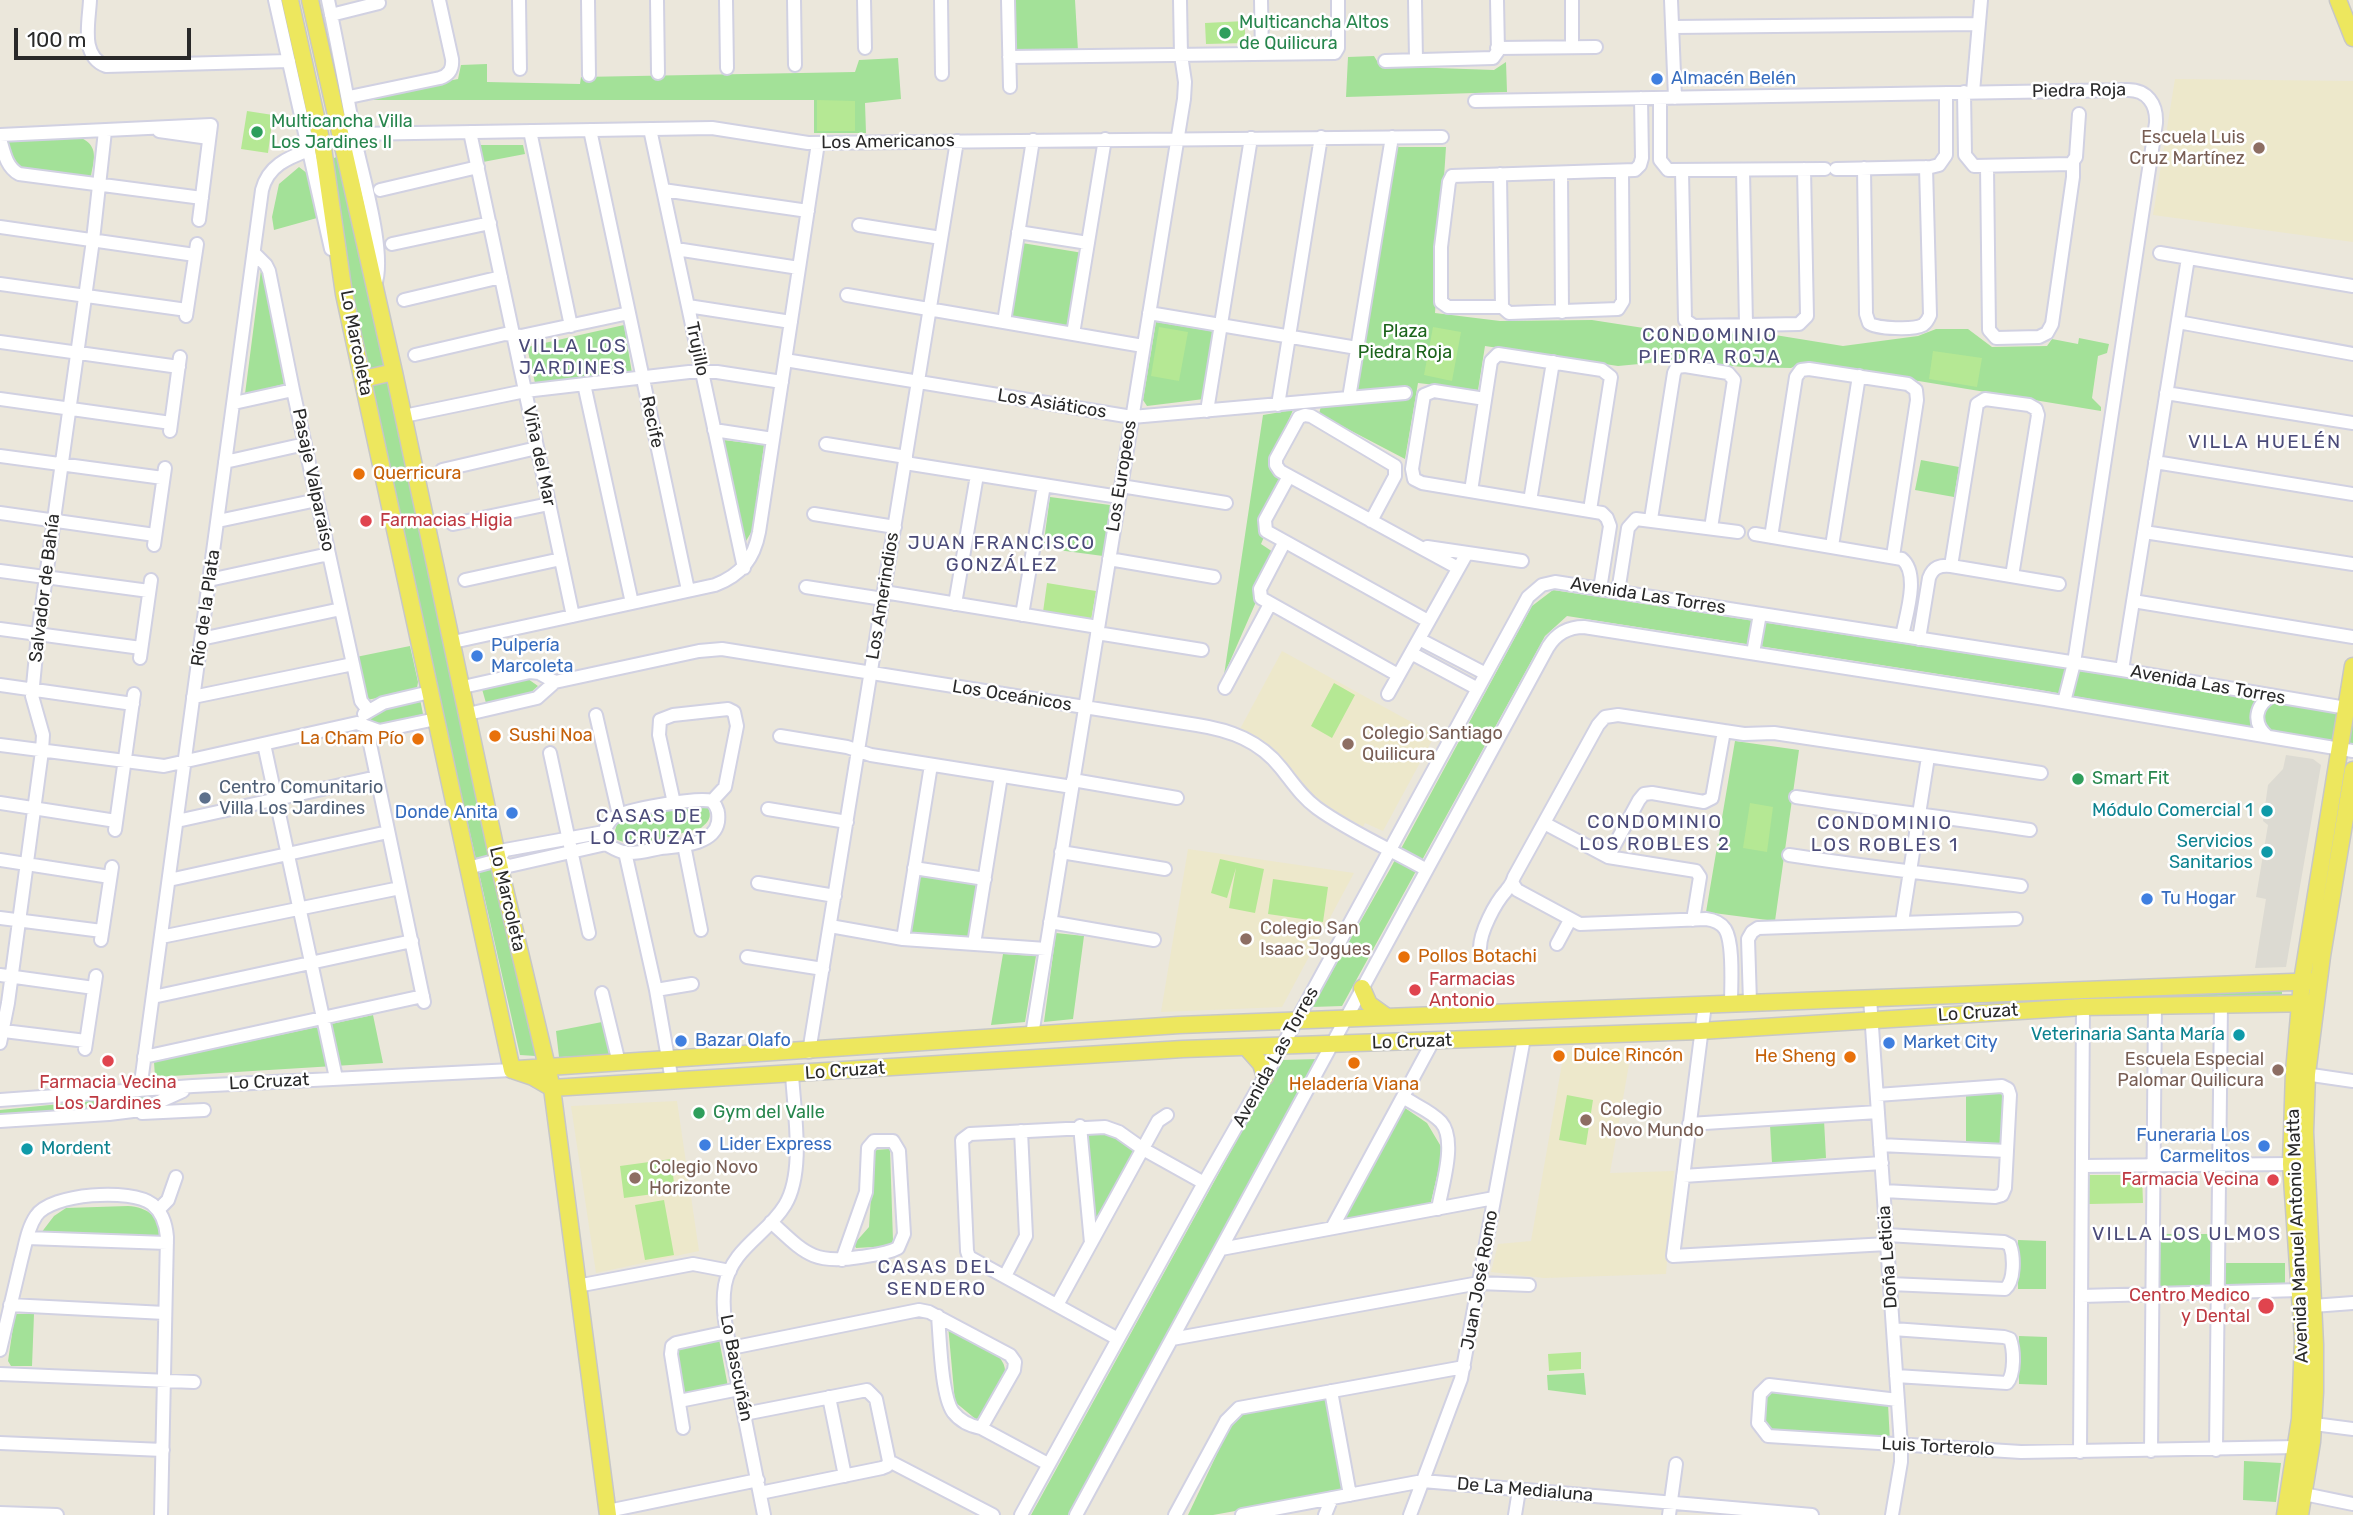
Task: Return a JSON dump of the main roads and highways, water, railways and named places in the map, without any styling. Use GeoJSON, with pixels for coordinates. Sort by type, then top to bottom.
{"type":"FeatureCollection","features":[{"type":"Feature","properties":{"kind":"main road","name":"Lo Marcoleta"},"geometry":{"type":"LineString","coordinates":[[290,0],[323,148],[343,272],[344,294],[512,1070]]}},
{"type":"Feature","properties":{"kind":"main road","name":"Lo Marcoleta"},"geometry":{"type":"LineString","coordinates":[[310,0],[404,416],[498,860],[552,1088],[608,1513]]}},
{"type":"Feature","properties":{"kind":"main road"},"geometry":{"type":"LineString","coordinates":[[2338,0],[2353,38]]}},
{"type":"Feature","properties":{"kind":"main road"},"geometry":{"type":"LineString","coordinates":[[344,294],[373,288]]}},
{"type":"Feature","properties":{"kind":"main road"},"geometry":{"type":"LineString","coordinates":[[363,379],[394,372]]}},
{"type":"Feature","properties":{"kind":"main road","name":"Avenida Manuel Antonio Matta"},"geometry":{"type":"LineString","coordinates":[[2285,1515],[2297,1447],[2303,1385],[2303,1339],[2291,1164],[2310,981],[2346,750],[2353,666]]}},
{"type":"Feature","properties":{"kind":"main road","name":"Avenida Manuel Antonio Matta"},"geometry":{"type":"LineString","coordinates":[[2310,981],[2353,770]]}},
{"type":"Feature","properties":{"kind":"main road","name":"Lo Cruzat"},"geometry":{"type":"LineString","coordinates":[[512,1070],[1297,1020],[2310,981]]}},
{"type":"Feature","properties":{"kind":"main road"},"geometry":{"type":"LineString","coordinates":[[1362,988],[1369,1004],[1387,1017]]}},
{"type":"Feature","properties":{"kind":"main road","name":"Lo Cruzat"},"geometry":{"type":"LineString","coordinates":[[512,1070],[533,1077],[552,1088],[1246,1046],[1700,1031],[2155,1004],[2308,1003]]}},
{"type":"Feature","properties":{"kind":"main road"},"geometry":{"type":"LineString","coordinates":[[1246,1046],[1261,1064],[1265,1077]]}},
{"type":"Feature","properties":{"kind":"main road"},"geometry":{"type":"LineString","coordinates":[[864,1047],[870,1057],[867,1069]]}},
{"type":"Feature","properties":{"kind":"main road","name":"Avenida Manuel Antonio Matta"},"geometry":{"type":"LineString","coordinates":[[2300,1515],[2314,1424],[2313,1306],[2301,1073]]}},
{"type":"Feature","properties":{"kind":"place","name":"Multicancha Altos de Quilicura"},"geometry":{"type":"Point","coordinates":[1225,33]}},
{"type":"Feature","properties":{"kind":"place","name":"Almacén Belén"},"geometry":{"type":"Point","coordinates":[1657,79]}},
{"type":"Feature","properties":{"kind":"place","name":"Multicancha Villa Los Jardines II"},"geometry":{"type":"Point","coordinates":[257,132]}},
{"type":"Feature","properties":{"kind":"place","name":"Escuela Luis Cruz Martínez"},"geometry":{"type":"Point","coordinates":[2259,148]}},
{"type":"Feature","properties":{"kind":"place","name":"Querricura"},"geometry":{"type":"Point","coordinates":[359,474]}},
{"type":"Feature","properties":{"kind":"place","name":"Farmacias Higia"},"geometry":{"type":"Point","coordinates":[366,521]}},
{"type":"Feature","properties":{"kind":"place","name":"Pulpería Marcoleta"},"geometry":{"type":"Point","coordinates":[477,656]}},
{"type":"Feature","properties":{"kind":"place","name":"Sushi Noa"},"geometry":{"type":"Point","coordinates":[495,736]}},
{"type":"Feature","properties":{"kind":"place","name":"La Cham Pío"},"geometry":{"type":"Point","coordinates":[418,739]}},
{"type":"Feature","properties":{"kind":"place","name":"Colegio Santiago Quilicura"},"geometry":{"type":"Point","coordinates":[1348,744]}},
{"type":"Feature","properties":{"kind":"place","name":"Smart Fit"},"geometry":{"type":"Point","coordinates":[2078,779]}},
{"type":"Feature","properties":{"kind":"place","name":"Centro Comunitario Villa Los Jardines"},"geometry":{"type":"Point","coordinates":[205,798]}},
{"type":"Feature","properties":{"kind":"place","name":"Módulo Comercial 1"},"geometry":{"type":"Point","coordinates":[2267,811]}},
{"type":"Feature","properties":{"kind":"place","name":"Donde Anita"},"geometry":{"type":"Point","coordinates":[512,813]}},
{"type":"Feature","properties":{"kind":"place","name":"Servicios Sanitarios"},"geometry":{"type":"Point","coordinates":[2267,852]}},
{"type":"Feature","properties":{"kind":"place","name":"Tu Hogar"},"geometry":{"type":"Point","coordinates":[2147,899]}},
{"type":"Feature","properties":{"kind":"place","name":"Colegio San Isaac Jogues"},"geometry":{"type":"Point","coordinates":[1246,939]}},
{"type":"Feature","properties":{"kind":"place","name":"Pollos Botachi"},"geometry":{"type":"Point","coordinates":[1404,957]}},
{"type":"Feature","properties":{"kind":"place","name":"Farmacias Antonio"},"geometry":{"type":"Point","coordinates":[1415,990]}},
{"type":"Feature","properties":{"kind":"place","name":"Veterinaria Santa María"},"geometry":{"type":"Point","coordinates":[2239,1035]}},
{"type":"Feature","properties":{"kind":"place","name":"Bazar Olafo"},"geometry":{"type":"Point","coordinates":[681,1041]}},
{"type":"Feature","properties":{"kind":"place","name":"Market City"},"geometry":{"type":"Point","coordinates":[1889,1043]}},
{"type":"Feature","properties":{"kind":"place","name":"Dulce Rincón"},"geometry":{"type":"Point","coordinates":[1559,1056]}},
{"type":"Feature","properties":{"kind":"place","name":"He Sheng"},"geometry":{"type":"Point","coordinates":[1850,1057]}},
{"type":"Feature","properties":{"kind":"place","name":"Farmacia Vecina Los Jardines"},"geometry":{"type":"Point","coordinates":[108,1061]}},
{"type":"Feature","properties":{"kind":"place","name":"Heladería Viana"},"geometry":{"type":"Point","coordinates":[1354,1063]}},
{"type":"Feature","properties":{"kind":"place","name":"Escuela Especial Palomar Quilicura"},"geometry":{"type":"Point","coordinates":[2278,1070]}},
{"type":"Feature","properties":{"kind":"place","name":"Gym del Valle"},"geometry":{"type":"Point","coordinates":[699,1113]}},
{"type":"Feature","properties":{"kind":"place","name":"Colegio Novo Mundo"},"geometry":{"type":"Point","coordinates":[1586,1120]}},
{"type":"Feature","properties":{"kind":"place","name":"Lider Express"},"geometry":{"type":"Point","coordinates":[705,1145]}},
{"type":"Feature","properties":{"kind":"place","name":"Funeraria Los Carmelitos"},"geometry":{"type":"Point","coordinates":[2264,1146]}},
{"type":"Feature","properties":{"kind":"place","name":"Mordent"},"geometry":{"type":"Point","coordinates":[27,1149]}},
{"type":"Feature","properties":{"kind":"place","name":"Colegio Novo Horizonte"},"geometry":{"type":"Point","coordinates":[635,1178]}},
{"type":"Feature","properties":{"kind":"place","name":"Farmacia Vecina"},"geometry":{"type":"Point","coordinates":[2273,1180]}},
{"type":"Feature","properties":{"kind":"place","name":"Centro Medico y Dental"},"geometry":{"type":"Point","coordinates":[2266,1306]}},
{"type":"Feature","properties":{"kind":"district","name":"CONDOMINIO PIEDRA ROJA"},"geometry":{"type":"Point","coordinates":[1710,347]}},
{"type":"Feature","properties":{"kind":"district","name":"VILLA LOS JARDINES"},"geometry":{"type":"Point","coordinates":[573,358]}},
{"type":"Feature","properties":{"kind":"district","name":"VILLA HUELÉN"},"geometry":{"type":"Point","coordinates":[2265,443]}},
{"type":"Feature","properties":{"kind":"district","name":"JUAN FRANCISCO GONZÁLEZ"},"geometry":{"type":"Point","coordinates":[1002,555]}},
{"type":"Feature","properties":{"kind":"district","name":"CASAS DE LO CRUZAT"},"geometry":{"type":"Point","coordinates":[649,828]}},
{"type":"Feature","properties":{"kind":"district","name":"CONDOMINIO LOS ROBLES 2"},"geometry":{"type":"Point","coordinates":[1655,834]}},
{"type":"Feature","properties":{"kind":"district","name":"CONDOMINIO LOS ROBLES 1"},"geometry":{"type":"Point","coordinates":[1885,835]}},
{"type":"Feature","properties":{"kind":"district","name":"VILLA LOS ULMOS"},"geometry":{"type":"Point","coordinates":[2187,1235]}},
{"type":"Feature","properties":{"kind":"district","name":"CASAS DEL SENDERO"},"geometry":{"type":"Point","coordinates":[937,1279]}},
{"type":"Feature","properties":{"kind":"park label","name":"Plaza Piedra Roja"},"geometry":{"type":"Point","coordinates":[1405,342]}}]}
